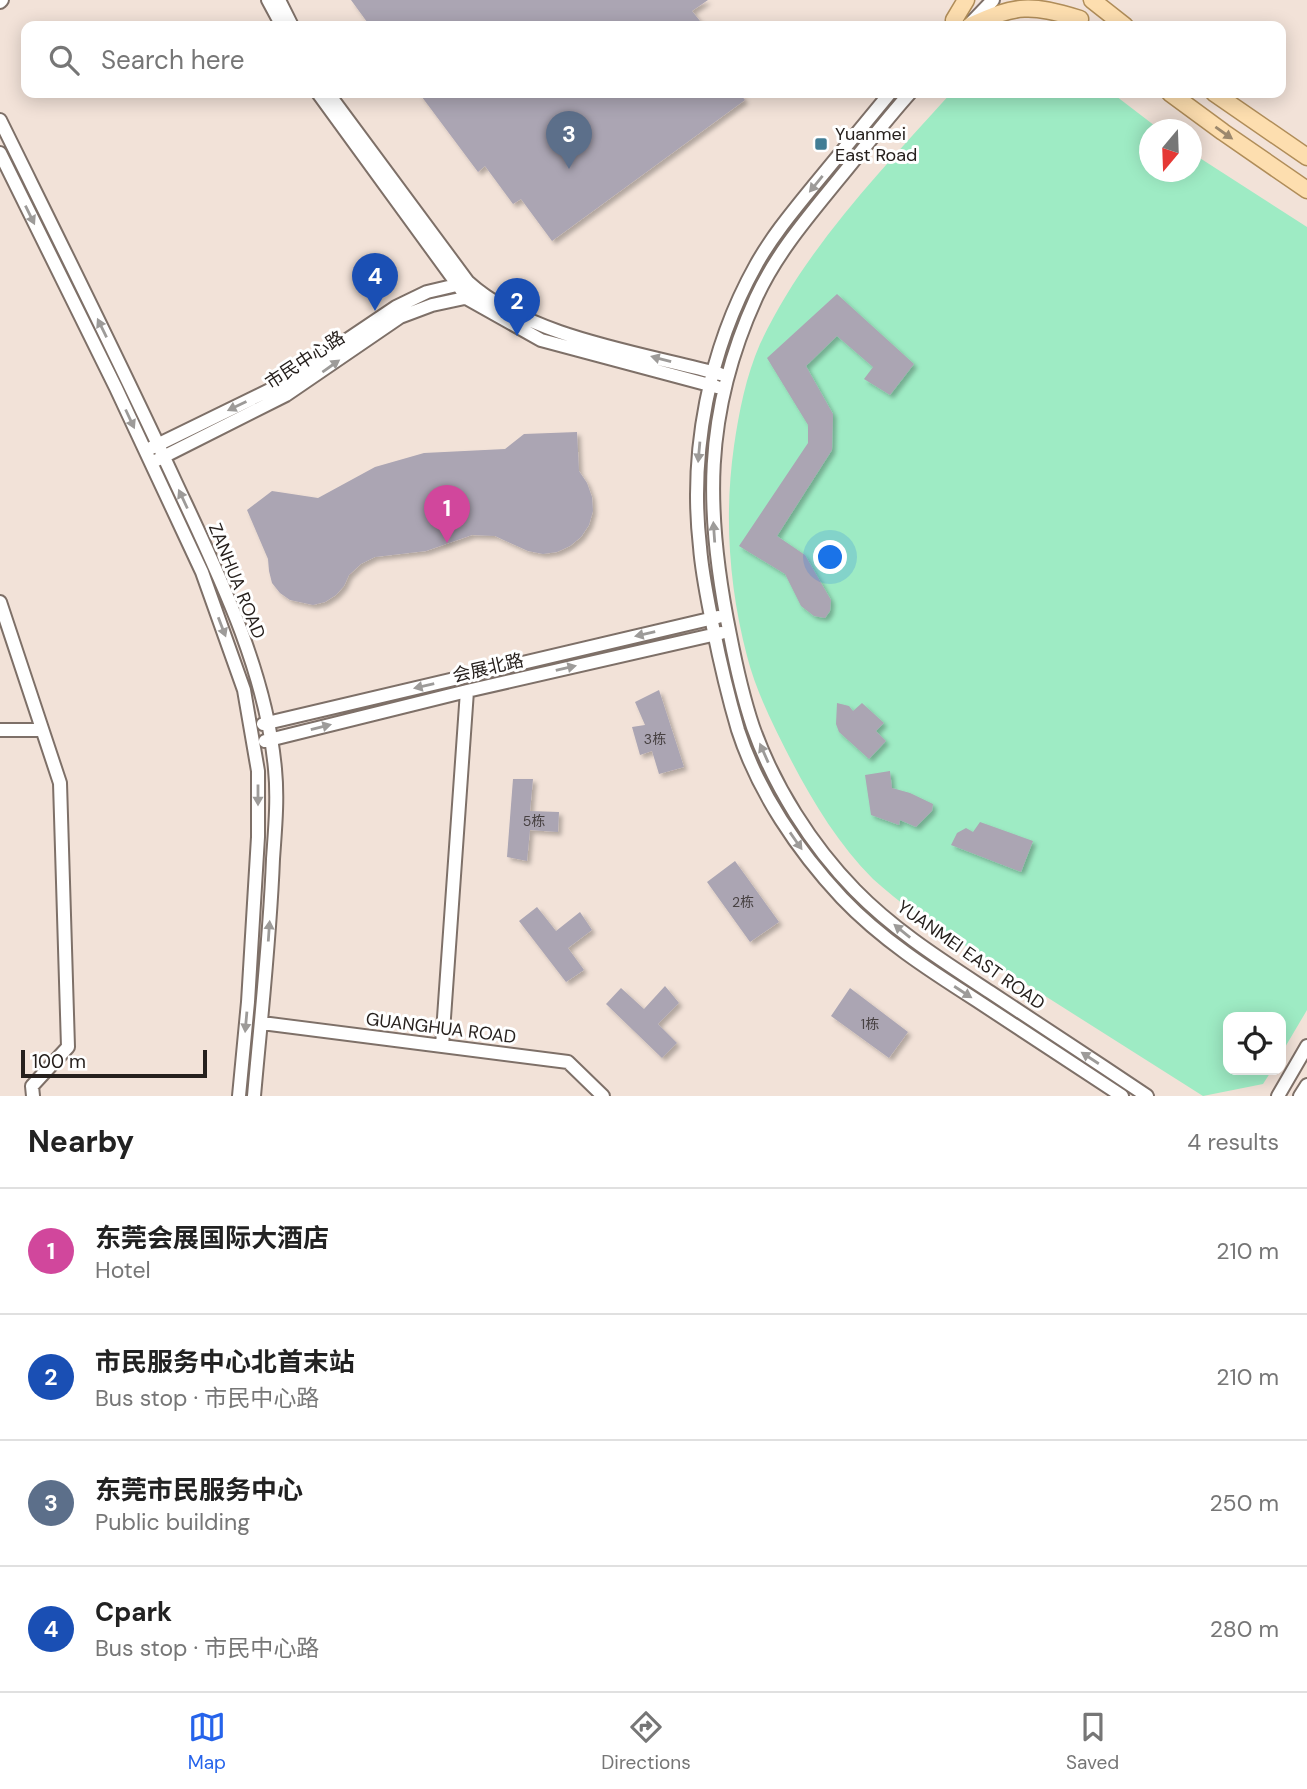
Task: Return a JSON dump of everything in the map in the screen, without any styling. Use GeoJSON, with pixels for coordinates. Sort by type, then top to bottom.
{"type":"FeatureCollection","features":[{"type":"Feature","properties":{"kind":"main road"},"geometry":{"type":"LineString","coordinates":[[962,21],[966,0]]}},
{"type":"Feature","properties":{"kind":"main road"},"geometry":{"type":"LineString","coordinates":[[1058,0],[1082,21]]}},
{"type":"Feature","properties":{"kind":"main road"},"geometry":{"type":"LineString","coordinates":[[1094,1],[1119,21]]}},
{"type":"Feature","properties":{"kind":"main road"},"geometry":{"type":"LineString","coordinates":[[973,21],[1015,8],[1032,7],[1051,10],[1079,21]]}},
{"type":"Feature","properties":{"kind":"main road"},"geometry":{"type":"LineString","coordinates":[[1177,98],[1307,190]]}},
{"type":"Feature","properties":{"kind":"main road"},"geometry":{"type":"LineString","coordinates":[[1221,98],[1307,157]]}},
{"type":"Feature","properties":{"kind":"street"},"geometry":{"type":"LineString","coordinates":[[268,0],[279,21]]}},
{"type":"Feature","properties":{"kind":"street"},"geometry":{"type":"LineString","coordinates":[[279,0],[290,21]]}},
{"type":"Feature","properties":{"kind":"street"},"geometry":{"type":"LineString","coordinates":[[963,21],[973,0]]}},
{"type":"Feature","properties":{"kind":"street"},"geometry":{"type":"LineString","coordinates":[[966,21],[993,0]]}},
{"type":"Feature","properties":{"kind":"street"},"geometry":{"type":"LineString","coordinates":[[322,98],[474,296],[541,340],[726,382]]}},
{"type":"Feature","properties":{"kind":"street"},"geometry":{"type":"LineString","coordinates":[[332,98],[463,284]]}},
{"type":"Feature","properties":{"kind":"street","name":"YUANMEI EAST ROAD"},"geometry":{"type":"LineString","coordinates":[[886,98],[792,213],[757,264],[729,327],[712,379],[698,457],[697,502],[699,546],[725,686],[739,734],[774,808],[795,840],[844,900],[880,933],[923,965],[1122,1096]]}},
{"type":"Feature","properties":{"kind":"street","name":"YUANMEI EAST ROAD"},"geometry":{"type":"LineString","coordinates":[[906,98],[804,222],[776,261],[756,299],[726,382],[713,459],[712,500],[715,544],[740,683],[753,729],[787,800],[807,831],[855,890],[906,935],[1147,1096]]}},
{"type":"Feature","properties":{"kind":"street","name":"ZANHUA ROAD"},"geometry":{"type":"LineString","coordinates":[[0,120],[215,566],[250,660],[268,723],[276,771],[274,841],[254,1096]]}},
{"type":"Feature","properties":{"kind":"street","name":"ZANHUA ROAD"},"geometry":{"type":"LineString","coordinates":[[0,153],[202,572],[244,690],[258,771],[255,899],[239,1096]]}},
{"type":"Feature","properties":{"kind":"street","name":"市民中心路"},"geometry":{"type":"LineString","coordinates":[[147,457],[280,385],[396,307],[427,292],[463,284]]}},
{"type":"Feature","properties":{"kind":"street","name":"市民中心路"},"geometry":{"type":"LineString","coordinates":[[161,450],[286,395],[400,317],[432,304],[474,296]]}},
{"type":"Feature","properties":{"kind":"street"},"geometry":{"type":"LineString","coordinates":[[0,603],[60,783],[68,1046],[33,1086],[33,1096]]}},
{"type":"Feature","properties":{"kind":"street","name":"会展北路"},"geometry":{"type":"LineString","coordinates":[[252,727],[726,615]]}},
{"type":"Feature","properties":{"kind":"street","name":"会展北路"},"geometry":{"type":"LineString","coordinates":[[255,744],[467,691],[729,631]]}},
{"type":"Feature","properties":{"kind":"street"},"geometry":{"type":"LineString","coordinates":[[442,1046],[467,691]]}},
{"type":"Feature","properties":{"kind":"street"},"geometry":{"type":"LineString","coordinates":[[0,730],[42,730]]}},
{"type":"Feature","properties":{"kind":"street","name":"GUANGHUA ROAD"},"geometry":{"type":"LineString","coordinates":[[261,1023],[568,1062],[603,1096]]}},
{"type":"Feature","properties":{"kind":"street"},"geometry":{"type":"LineString","coordinates":[[1278,1096],[1307,1046]]}},
{"type":"Feature","properties":{"kind":"street"},"geometry":{"type":"LineString","coordinates":[[1300,1096],[1307,1084]]}},
{"type":"Feature","properties":{"kind":"green space"},"geometry":{"type":"Polygon","coordinates":[[[947,98],[1119,98],[1146,119],[1139,119],[1139,182],[1202,182],[1202,159],[1307,227],[1307,1010],[1286,1046],[1286,1012],[1223,1012],[1223,1075],[1269,1075],[1263,1084],[1203,1096],[914,913],[873,879],[850,853],[828,824],[779,737],[751,670],[736,604],[729,525],[734,446],[741,407],[760,344],[799,275],[846,212],[947,98]]]}},
{"type":"Feature","properties":{"kind":"building"},"geometry":{"type":"Polygon","coordinates":[[[351,0],[708,0],[692,11],[700,21],[366,21],[351,0]]]}},
{"type":"Feature","properties":{"kind":"building"},"geometry":{"type":"Polygon","coordinates":[[[423,98],[745,100],[552,241],[521,199],[513,204],[485,166],[478,172],[423,98]]]}},
{"type":"Feature","properties":{"kind":"building"},"geometry":{"type":"Polygon","coordinates":[[[837,294],[914,364],[890,395],[864,379],[873,367],[837,336],[806,366],[833,414],[832,450],[777,536],[805,555],[831,600],[830,611],[825,618],[814,616],[801,606],[785,574],[739,546],[808,443],[808,425],[767,358],[837,294]]]}},
{"type":"Feature","properties":{"kind":"building"},"geometry":{"type":"Polygon","coordinates":[[[577,432],[579,471],[592,497],[593,511],[589,525],[581,537],[570,546],[543,554],[528,551],[495,536],[472,535],[426,551],[375,557],[361,564],[349,575],[336,595],[313,605],[290,600],[272,583],[268,559],[247,510],[272,491],[318,498],[375,467],[424,453],[505,449],[524,434],[577,432]]]}},
{"type":"Feature","properties":{"kind":"building"},"geometry":{"type":"Polygon","coordinates":[[[659,690],[684,767],[659,774],[652,751],[640,755],[632,727],[645,725],[635,702],[659,690]]]}},
{"type":"Feature","properties":{"kind":"building"},"geometry":{"type":"Polygon","coordinates":[[[837,703],[849,706],[853,711],[862,703],[884,723],[876,731],[886,741],[869,759],[839,732],[836,724],[837,703]]]}},
{"type":"Feature","properties":{"kind":"building"},"geometry":{"type":"Polygon","coordinates":[[[890,771],[892,788],[933,804],[932,811],[916,827],[900,820],[899,825],[871,815],[865,775],[890,771]]]}},
{"type":"Feature","properties":{"kind":"building"},"geometry":{"type":"Polygon","coordinates":[[[513,779],[533,779],[530,811],[559,812],[558,832],[530,830],[527,861],[507,857],[513,779]]]}},
{"type":"Feature","properties":{"kind":"building"},"geometry":{"type":"Polygon","coordinates":[[[980,822],[1033,841],[1021,872],[951,845],[957,833],[966,828],[973,832],[980,822]]]}},
{"type":"Feature","properties":{"kind":"building"},"geometry":{"type":"Polygon","coordinates":[[[735,861],[779,922],[750,942],[707,882],[735,861]]]}},
{"type":"Feature","properties":{"kind":"building"},"geometry":{"type":"Polygon","coordinates":[[[537,907],[556,931],[580,912],[592,930],[568,948],[584,970],[566,982],[519,921],[537,907]]]}},
{"type":"Feature","properties":{"kind":"building"},"geometry":{"type":"Polygon","coordinates":[[[665,986],[679,1003],[658,1024],[677,1043],[662,1058],[606,1004],[621,988],[644,1009],[665,986]]]}},
{"type":"Feature","properties":{"kind":"building"},"geometry":{"type":"Polygon","coordinates":[[[850,988],[908,1032],[889,1058],[831,1016],[850,988]]]}},
{"type":"Feature","properties":{"kind":"place","name":"Yuanmei East Road"},"geometry":{"type":"Point","coordinates":[821,144]}},
{"type":"Feature","properties":{"kind":"place","name":"东莞市民服务中心"},"geometry":{"type":"Point","coordinates":[569,169]}},
{"type":"Feature","properties":{"kind":"place","name":"Cpark"},"geometry":{"type":"Point","coordinates":[375,311]}},
{"type":"Feature","properties":{"kind":"place","name":"市民服务中心北首末站"},"geometry":{"type":"Point","coordinates":[517,336]}},
{"type":"Feature","properties":{"kind":"place","name":"东莞会展国际大酒店"},"geometry":{"type":"Point","coordinates":[447,543]}}]}
